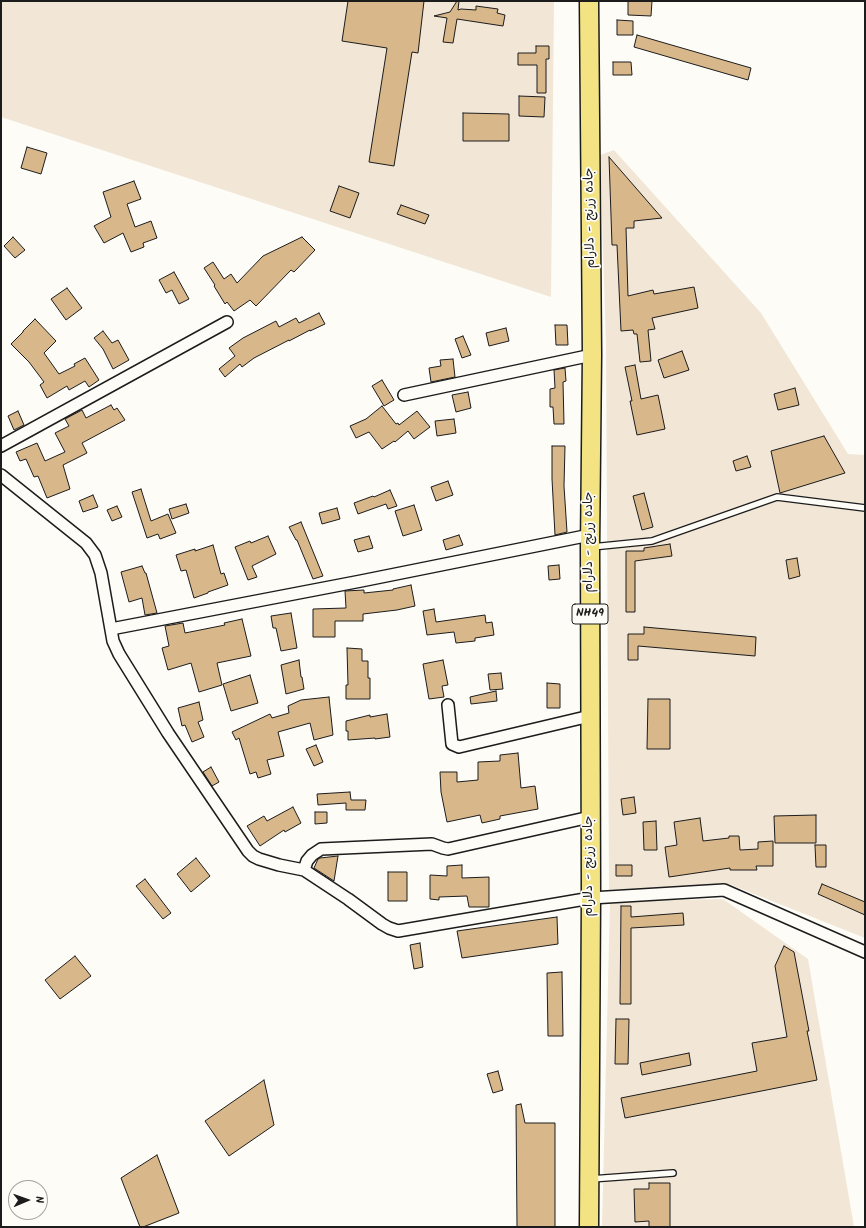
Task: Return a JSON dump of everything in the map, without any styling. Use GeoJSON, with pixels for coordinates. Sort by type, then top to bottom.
{"type":"FeatureCollection","features":[{"type":"Feature","properties":{"kind":"highway","name":"جاده زرنج - دلارام"},"geometry":{"type":"LineString","coordinates":[[589,1],[592,355],[590,541],[591,898],[589,1227]]}},
{"type":"Feature","properties":{"kind":"street"},"geometry":{"type":"LineString","coordinates":[[1,446],[227,322]]}},
{"type":"Feature","properties":{"kind":"street"},"geometry":{"type":"LineString","coordinates":[[404,395],[592,355]]}},
{"type":"Feature","properties":{"kind":"street"},"geometry":{"type":"LineString","coordinates":[[1,475],[86,543],[95,555],[101,573],[113,641],[119,654],[168,733],[248,851],[259,859],[304,870],[348,899],[382,924],[398,931],[591,898],[724,890],[865,952]]}},
{"type":"Feature","properties":{"kind":"street"},"geometry":{"type":"LineString","coordinates":[[112,629],[368,580],[590,541]]}},
{"type":"Feature","properties":{"kind":"street"},"geometry":{"type":"LineString","coordinates":[[448,705],[452,744],[459,747],[590,716]]}},
{"type":"Feature","properties":{"kind":"street"},"geometry":{"type":"LineString","coordinates":[[304,870],[307,861],[321,850],[432,844],[448,849],[590,817]]}},
{"type":"Feature","properties":{"kind":"lane"},"geometry":{"type":"LineString","coordinates":[[590,541],[652,540],[777,497],[865,508]]}},
{"type":"Feature","properties":{"kind":"lane"},"geometry":{"type":"LineString","coordinates":[[589,1180],[673,1173]]}},
{"type":"Feature","properties":{"kind":"shaded area"},"geometry":{"type":"Polygon","coordinates":[[[1,1],[554,1],[551,297],[1,117],[1,1]]]}},
{"type":"Feature","properties":{"kind":"shaded area"},"geometry":{"type":"Polygon","coordinates":[[[614,150],[761,313],[848,454],[865,455],[865,938],[729,884],[609,890],[606,343],[600,155],[614,150]]]}},
{"type":"Feature","properties":{"kind":"shaded area"},"geometry":{"type":"Polygon","coordinates":[[[723,899],[808,959],[854,1227],[602,1227],[610,901],[723,899]]]}},
{"type":"Feature","properties":{"kind":"building"},"geometry":{"type":"Polygon","coordinates":[[[348,1],[424,1],[418,53],[412,52],[394,166],[369,162],[387,48],[342,41],[348,1]]]}},
{"type":"Feature","properties":{"kind":"building"},"geometry":{"type":"Polygon","coordinates":[[[457,1],[459,1],[458,10],[476,10],[476,6],[498,9],[497,13],[505,15],[503,26],[457,19],[453,43],[443,42],[447,18],[434,16],[450,12],[457,1]]]}},
{"type":"Feature","properties":{"kind":"building"},"geometry":{"type":"Polygon","coordinates":[[[628,1],[652,1],[651,16],[628,15],[628,1]]]}},
{"type":"Feature","properties":{"kind":"building"},"geometry":{"type":"Polygon","coordinates":[[[617,20],[633,21],[633,35],[617,35],[617,20]]]}},
{"type":"Feature","properties":{"kind":"building"},"geometry":{"type":"Polygon","coordinates":[[[637,35],[751,68],[748,80],[634,47],[637,35]]]}},
{"type":"Feature","properties":{"kind":"building"},"geometry":{"type":"Polygon","coordinates":[[[536,46],[549,46],[549,59],[546,59],[546,93],[537,93],[537,65],[518,65],[518,53],[536,53],[536,46]]]}},
{"type":"Feature","properties":{"kind":"building"},"geometry":{"type":"Polygon","coordinates":[[[613,62],[631,62],[632,75],[613,75],[613,62]]]}},
{"type":"Feature","properties":{"kind":"building"},"geometry":{"type":"Polygon","coordinates":[[[519,96],[545,97],[544,117],[519,116],[519,96]]]}},
{"type":"Feature","properties":{"kind":"building"},"geometry":{"type":"Polygon","coordinates":[[[463,113],[509,114],[509,141],[463,141],[463,113]]]}},
{"type":"Feature","properties":{"kind":"building"},"geometry":{"type":"Polygon","coordinates":[[[27,147],[47,153],[41,174],[21,168],[27,147]]]}},
{"type":"Feature","properties":{"kind":"building"},"geometry":{"type":"Polygon","coordinates":[[[609,157],[662,218],[634,221],[634,228],[626,228],[628,296],[653,290],[654,294],[694,287],[698,308],[652,318],[655,329],[648,330],[651,361],[640,362],[637,334],[634,334],[633,330],[621,331],[617,245],[612,245],[609,157]]]}},
{"type":"Feature","properties":{"kind":"building"},"geometry":{"type":"Polygon","coordinates":[[[134,181],[141,199],[127,204],[135,227],[151,221],[157,238],[143,243],[144,247],[131,252],[123,233],[104,243],[94,226],[111,217],[103,192],[134,181]]]}},
{"type":"Feature","properties":{"kind":"building"},"geometry":{"type":"Polygon","coordinates":[[[339,186],[359,193],[350,218],[330,211],[339,186]]]}},
{"type":"Feature","properties":{"kind":"building"},"geometry":{"type":"Polygon","coordinates":[[[401,205],[429,215],[425,224],[397,214],[401,205]]]}},
{"type":"Feature","properties":{"kind":"building"},"geometry":{"type":"Polygon","coordinates":[[[13,237],[25,250],[15,258],[4,246],[13,237]]]}},
{"type":"Feature","properties":{"kind":"building"},"geometry":{"type":"Polygon","coordinates":[[[302,237],[315,250],[294,272],[291,270],[256,306],[250,300],[234,311],[227,302],[225,304],[204,268],[213,262],[224,279],[231,274],[237,283],[263,256],[302,237]]]}},
{"type":"Feature","properties":{"kind":"building"},"geometry":{"type":"Polygon","coordinates":[[[174,272],[189,299],[179,304],[172,290],[166,293],[159,280],[174,272]]]}},
{"type":"Feature","properties":{"kind":"building"},"geometry":{"type":"Polygon","coordinates":[[[67,288],[82,308],[66,320],[51,299],[67,288]]]}},
{"type":"Feature","properties":{"kind":"building"},"geometry":{"type":"Polygon","coordinates":[[[319,313],[325,324],[254,358],[242,367],[240,364],[225,377],[219,369],[235,356],[229,348],[243,338],[276,321],[279,327],[296,318],[299,323],[319,313]]]}},
{"type":"Feature","properties":{"kind":"building"},"geometry":{"type":"Polygon","coordinates":[[[35,319],[56,341],[44,353],[59,374],[75,366],[74,364],[85,358],[99,380],[89,387],[85,381],[69,390],[67,386],[47,398],[40,385],[44,382],[29,362],[11,344],[35,319]]]}},
{"type":"Feature","properties":{"kind":"building"},"geometry":{"type":"Polygon","coordinates":[[[555,325],[567,325],[568,345],[556,345],[555,325]]]}},
{"type":"Feature","properties":{"kind":"building"},"geometry":{"type":"Polygon","coordinates":[[[506,328],[509,341],[489,346],[486,333],[506,328]]]}},
{"type":"Feature","properties":{"kind":"building"},"geometry":{"type":"Polygon","coordinates":[[[103,331],[112,343],[118,340],[129,360],[113,369],[103,349],[94,338],[103,331]]]}},
{"type":"Feature","properties":{"kind":"building"},"geometry":{"type":"Polygon","coordinates":[[[463,336],[471,355],[462,358],[455,339],[463,336]]]}},
{"type":"Feature","properties":{"kind":"building"},"geometry":{"type":"Polygon","coordinates":[[[682,351],[689,370],[664,378],[658,360],[682,351]]]}},
{"type":"Feature","properties":{"kind":"building"},"geometry":{"type":"Polygon","coordinates":[[[453,359],[455,377],[431,382],[429,368],[441,366],[440,360],[453,359]]]}},
{"type":"Feature","properties":{"kind":"building"},"geometry":{"type":"Polygon","coordinates":[[[635,365],[641,399],[658,395],[665,429],[637,435],[625,367],[635,365]]]}},
{"type":"Feature","properties":{"kind":"building"},"geometry":{"type":"Polygon","coordinates":[[[565,368],[566,381],[563,382],[564,424],[554,424],[553,407],[550,407],[550,389],[555,388],[554,370],[565,368]]]}},
{"type":"Feature","properties":{"kind":"building"},"geometry":{"type":"Polygon","coordinates":[[[382,380],[394,400],[384,406],[372,386],[382,380]]]}},
{"type":"Feature","properties":{"kind":"building"},"geometry":{"type":"Polygon","coordinates":[[[795,388],[799,405],[778,410],[774,394],[795,388]]]}},
{"type":"Feature","properties":{"kind":"building"},"geometry":{"type":"Polygon","coordinates":[[[468,392],[471,408],[456,412],[452,395],[468,392]]]}},
{"type":"Feature","properties":{"kind":"building"},"geometry":{"type":"Polygon","coordinates":[[[111,405],[114,410],[117,408],[125,420],[82,443],[87,453],[63,465],[70,489],[47,498],[38,476],[34,477],[26,459],[20,461],[16,452],[37,443],[45,461],[65,452],[55,433],[69,426],[65,419],[82,410],[86,418],[111,405]]]}},
{"type":"Feature","properties":{"kind":"building"},"geometry":{"type":"Polygon","coordinates":[[[382,406],[396,424],[398,423],[399,425],[417,411],[430,427],[414,439],[408,431],[395,442],[394,441],[382,449],[369,432],[356,438],[350,426],[366,419],[382,406]]]}},
{"type":"Feature","properties":{"kind":"building"},"geometry":{"type":"Polygon","coordinates":[[[18,411],[24,425],[14,430],[8,416],[18,411]]]}},
{"type":"Feature","properties":{"kind":"building"},"geometry":{"type":"Polygon","coordinates":[[[454,419],[456,433],[437,436],[435,421],[454,419]]]}},
{"type":"Feature","properties":{"kind":"building"},"geometry":{"type":"Polygon","coordinates":[[[824,436],[845,473],[780,493],[771,451],[824,436]]]}},
{"type":"Feature","properties":{"kind":"building"},"geometry":{"type":"Polygon","coordinates":[[[552,446],[565,446],[564,486],[567,532],[555,535],[552,479],[552,446]]]}},
{"type":"Feature","properties":{"kind":"building"},"geometry":{"type":"Polygon","coordinates":[[[747,456],[751,467],[736,471],[733,461],[747,456]]]}},
{"type":"Feature","properties":{"kind":"building"},"geometry":{"type":"Polygon","coordinates":[[[448,481],[453,495],[436,501],[431,487],[448,481]]]}},
{"type":"Feature","properties":{"kind":"building"},"geometry":{"type":"Polygon","coordinates":[[[141,489],[151,521],[168,514],[176,533],[160,539],[158,534],[147,538],[132,492],[141,489]]]}},
{"type":"Feature","properties":{"kind":"building"},"geometry":{"type":"Polygon","coordinates":[[[390,490],[397,506],[388,509],[386,504],[358,514],[354,503],[390,490]]]}},
{"type":"Feature","properties":{"kind":"building"},"geometry":{"type":"Polygon","coordinates":[[[644,493],[653,527],[642,530],[633,496],[644,493]]]}},
{"type":"Feature","properties":{"kind":"building"},"geometry":{"type":"Polygon","coordinates":[[[93,495],[98,507],[83,512],[79,501],[93,495]]]}},
{"type":"Feature","properties":{"kind":"building"},"geometry":{"type":"Polygon","coordinates":[[[186,504],[189,513],[172,519],[169,509],[186,504]]]}},
{"type":"Feature","properties":{"kind":"building"},"geometry":{"type":"Polygon","coordinates":[[[414,505],[422,530],[403,536],[395,511],[414,505]]]}},
{"type":"Feature","properties":{"kind":"building"},"geometry":{"type":"Polygon","coordinates":[[[117,506],[122,517],[112,521],[107,510],[117,506]]]}},
{"type":"Feature","properties":{"kind":"building"},"geometry":{"type":"Polygon","coordinates":[[[337,508],[340,519],[322,524],[319,513],[337,508]]]}},
{"type":"Feature","properties":{"kind":"building"},"geometry":{"type":"Polygon","coordinates":[[[301,522],[323,576],[313,579],[297,540],[289,527],[301,522]]]}},
{"type":"Feature","properties":{"kind":"building"},"geometry":{"type":"Polygon","coordinates":[[[459,535],[463,545],[446,550],[443,540],[459,535]]]}},
{"type":"Feature","properties":{"kind":"building"},"geometry":{"type":"Polygon","coordinates":[[[268,536],[276,554],[252,566],[257,577],[248,580],[235,547],[250,541],[251,543],[268,536]]]}},
{"type":"Feature","properties":{"kind":"building"},"geometry":{"type":"Polygon","coordinates":[[[369,536],[373,548],[358,552],[354,540],[369,536]]]}},
{"type":"Feature","properties":{"kind":"building"},"geometry":{"type":"Polygon","coordinates":[[[670,544],[672,556],[635,561],[635,612],[626,612],[626,551],[644,551],[644,548],[670,544]]]}},
{"type":"Feature","properties":{"kind":"building"},"geometry":{"type":"Polygon","coordinates":[[[213,545],[221,574],[224,573],[228,585],[194,598],[186,570],[181,571],[176,555],[213,545]]]}},
{"type":"Feature","properties":{"kind":"building"},"geometry":{"type":"Polygon","coordinates":[[[797,558],[800,576],[789,579],[786,560],[797,558]]]}},
{"type":"Feature","properties":{"kind":"building"},"geometry":{"type":"Polygon","coordinates":[[[559,565],[560,579],[549,580],[548,566],[559,565]]]}},
{"type":"Feature","properties":{"kind":"building"},"geometry":{"type":"Polygon","coordinates":[[[142,566],[146,573],[157,613],[145,615],[142,598],[129,602],[121,572],[142,566]]]}},
{"type":"Feature","properties":{"kind":"building"},"geometry":{"type":"Polygon","coordinates":[[[411,585],[415,606],[397,610],[363,614],[363,621],[335,621],[335,637],[313,637],[313,609],[346,608],[345,591],[364,590],[364,593],[393,590],[411,585]]]}},
{"type":"Feature","properties":{"kind":"building"},"geometry":{"type":"Polygon","coordinates":[[[434,609],[436,622],[485,615],[486,623],[492,622],[494,635],[475,638],[475,641],[456,643],[454,632],[427,635],[423,611],[434,609]]]}},
{"type":"Feature","properties":{"kind":"building"},"geometry":{"type":"Polygon","coordinates":[[[291,613],[297,648],[281,651],[276,628],[273,628],[271,616],[291,613]]]}},
{"type":"Feature","properties":{"kind":"building"},"geometry":{"type":"Polygon","coordinates":[[[242,619],[251,656],[217,663],[222,685],[199,692],[191,663],[168,670],[162,648],[169,646],[165,626],[183,623],[185,633],[225,625],[224,623],[242,619]]]}},
{"type":"Feature","properties":{"kind":"building"},"geometry":{"type":"Polygon","coordinates":[[[644,627],[756,637],[755,656],[638,646],[638,660],[628,660],[628,634],[644,634],[644,627]]]}},
{"type":"Feature","properties":{"kind":"building"},"geometry":{"type":"Polygon","coordinates":[[[347,648],[362,649],[362,661],[368,661],[370,699],[346,699],[346,685],[348,685],[347,648]]]}},
{"type":"Feature","properties":{"kind":"building"},"geometry":{"type":"Polygon","coordinates":[[[299,660],[304,689],[286,694],[281,665],[299,660]]]}},
{"type":"Feature","properties":{"kind":"building"},"geometry":{"type":"Polygon","coordinates":[[[443,660],[448,685],[442,686],[444,697],[429,699],[423,664],[443,660]]]}},
{"type":"Feature","properties":{"kind":"building"},"geometry":{"type":"Polygon","coordinates":[[[501,673],[503,689],[490,690],[488,674],[501,673]]]}},
{"type":"Feature","properties":{"kind":"building"},"geometry":{"type":"Polygon","coordinates":[[[250,675],[258,703],[231,711],[223,684],[250,675]]]}},
{"type":"Feature","properties":{"kind":"building"},"geometry":{"type":"Polygon","coordinates":[[[547,683],[560,684],[560,708],[547,708],[547,683]]]}},
{"type":"Feature","properties":{"kind":"building"},"geometry":{"type":"Polygon","coordinates":[[[496,691],[497,701],[471,704],[470,697],[496,691]]]}},
{"type":"Feature","properties":{"kind":"building"},"geometry":{"type":"Polygon","coordinates":[[[329,697],[333,735],[314,740],[310,723],[278,732],[284,756],[267,760],[271,774],[258,778],[256,772],[250,774],[239,738],[236,740],[232,732],[270,714],[272,718],[289,713],[288,706],[301,700],[329,697]]]}},
{"type":"Feature","properties":{"kind":"building"},"geometry":{"type":"Polygon","coordinates":[[[648,699],[670,699],[670,749],[647,749],[648,699]]]}},
{"type":"Feature","properties":{"kind":"building"},"geometry":{"type":"Polygon","coordinates":[[[199,702],[203,720],[198,722],[204,737],[192,742],[185,725],[182,726],[178,708],[199,702]]]}},
{"type":"Feature","properties":{"kind":"building"},"geometry":{"type":"Polygon","coordinates":[[[387,714],[390,737],[348,740],[346,721],[370,715],[370,717],[387,714]]]}},
{"type":"Feature","properties":{"kind":"building"},"geometry":{"type":"Polygon","coordinates":[[[316,745],[323,762],[314,766],[306,749],[316,745]]]}},
{"type":"Feature","properties":{"kind":"building"},"geometry":{"type":"Polygon","coordinates":[[[518,753],[521,788],[535,786],[538,809],[500,816],[500,819],[482,823],[480,815],[447,822],[441,792],[440,772],[457,772],[457,782],[478,780],[478,762],[500,761],[500,755],[518,753]]]}},
{"type":"Feature","properties":{"kind":"building"},"geometry":{"type":"Polygon","coordinates":[[[211,767],[219,782],[212,786],[203,772],[211,767]]]}},
{"type":"Feature","properties":{"kind":"building"},"geometry":{"type":"Polygon","coordinates":[[[350,792],[351,800],[366,800],[365,810],[346,810],[346,803],[318,805],[317,794],[350,792]]]}},
{"type":"Feature","properties":{"kind":"building"},"geometry":{"type":"Polygon","coordinates":[[[634,797],[636,813],[623,815],[621,799],[634,797]]]}},
{"type":"Feature","properties":{"kind":"building"},"geometry":{"type":"Polygon","coordinates":[[[293,807],[301,823],[285,832],[284,830],[260,846],[247,826],[264,816],[267,821],[293,807]]]}},
{"type":"Feature","properties":{"kind":"building"},"geometry":{"type":"Polygon","coordinates":[[[315,812],[327,812],[327,823],[315,824],[315,812]]]}},
{"type":"Feature","properties":{"kind":"building"},"geometry":{"type":"Polygon","coordinates":[[[816,815],[816,843],[775,843],[774,816],[816,815]]]}},
{"type":"Feature","properties":{"kind":"building"},"geometry":{"type":"Polygon","coordinates":[[[700,818],[703,841],[729,838],[729,836],[739,836],[740,850],[758,849],[758,842],[773,841],[773,866],[756,866],[757,870],[730,870],[730,868],[669,877],[665,847],[677,845],[674,822],[700,818]]]}},
{"type":"Feature","properties":{"kind":"building"},"geometry":{"type":"Polygon","coordinates":[[[656,821],[657,850],[644,850],[643,822],[656,821]]]}},
{"type":"Feature","properties":{"kind":"building"},"geometry":{"type":"Polygon","coordinates":[[[815,845],[826,845],[826,867],[816,867],[815,845]]]}},
{"type":"Feature","properties":{"kind":"building"},"geometry":{"type":"Polygon","coordinates":[[[338,856],[334,881],[314,868],[318,859],[320,858],[338,856]]]}},
{"type":"Feature","properties":{"kind":"building"},"geometry":{"type":"Polygon","coordinates":[[[196,858],[210,876],[191,892],[177,874],[196,858]]]}},
{"type":"Feature","properties":{"kind":"building"},"geometry":{"type":"Polygon","coordinates":[[[462,865],[462,878],[489,877],[489,907],[469,907],[467,896],[439,897],[439,900],[430,899],[430,875],[447,876],[447,866],[462,865]]]}},
{"type":"Feature","properties":{"kind":"building"},"geometry":{"type":"Polygon","coordinates":[[[616,865],[632,865],[632,876],[616,876],[616,865]]]}},
{"type":"Feature","properties":{"kind":"building"},"geometry":{"type":"Polygon","coordinates":[[[388,872],[407,872],[407,901],[388,901],[388,872]]]}},
{"type":"Feature","properties":{"kind":"building"},"geometry":{"type":"Polygon","coordinates":[[[145,879],[171,913],[163,919],[136,886],[145,879]]]}},
{"type":"Feature","properties":{"kind":"building"},"geometry":{"type":"Polygon","coordinates":[[[822,884],[865,902],[865,915],[818,894],[822,884]]]}},
{"type":"Feature","properties":{"kind":"building"},"geometry":{"type":"Polygon","coordinates":[[[621,906],[631,906],[631,917],[683,913],[684,925],[631,928],[631,1004],[620,1004],[621,906]]]}},
{"type":"Feature","properties":{"kind":"building"},"geometry":{"type":"Polygon","coordinates":[[[557,917],[558,944],[462,958],[457,931],[557,917]]]}},
{"type":"Feature","properties":{"kind":"building"},"geometry":{"type":"Polygon","coordinates":[[[420,943],[423,967],[414,969],[410,945],[420,943]]]}},
{"type":"Feature","properties":{"kind":"building"},"geometry":{"type":"Polygon","coordinates":[[[784,946],[794,952],[817,1080],[625,1118],[621,1098],[757,1071],[752,1043],[787,1037],[775,966],[784,946]]]}},
{"type":"Feature","properties":{"kind":"building"},"geometry":{"type":"Polygon","coordinates":[[[75,956],[91,976],[60,999],[45,980],[75,956]]]}},
{"type":"Feature","properties":{"kind":"building"},"geometry":{"type":"Polygon","coordinates":[[[562,972],[563,1036],[548,1036],[547,973],[562,972]]]}},
{"type":"Feature","properties":{"kind":"building"},"geometry":{"type":"Polygon","coordinates":[[[616,1019],[629,1019],[628,1064],[615,1064],[616,1019]]]}},
{"type":"Feature","properties":{"kind":"building"},"geometry":{"type":"Polygon","coordinates":[[[689,1053],[691,1065],[642,1075],[640,1063],[689,1053]]]}},
{"type":"Feature","properties":{"kind":"building"},"geometry":{"type":"Polygon","coordinates":[[[498,1071],[503,1090],[493,1093],[487,1074],[498,1071]]]}},
{"type":"Feature","properties":{"kind":"building"},"geometry":{"type":"Polygon","coordinates":[[[264,1080],[274,1125],[229,1156],[205,1121],[264,1080]]]}},
{"type":"Feature","properties":{"kind":"building"},"geometry":{"type":"Polygon","coordinates":[[[521,1104],[525,1123],[555,1123],[555,1227],[517,1227],[516,1105],[521,1104]]]}},
{"type":"Feature","properties":{"kind":"building"},"geometry":{"type":"Polygon","coordinates":[[[157,1155],[179,1213],[140,1227],[121,1178],[157,1155]]]}},
{"type":"Feature","properties":{"kind":"building"},"geometry":{"type":"Polygon","coordinates":[[[649,1183],[670,1183],[670,1227],[649,1227],[649,1221],[635,1222],[634,1189],[649,1189],[649,1183]]]}}]}
